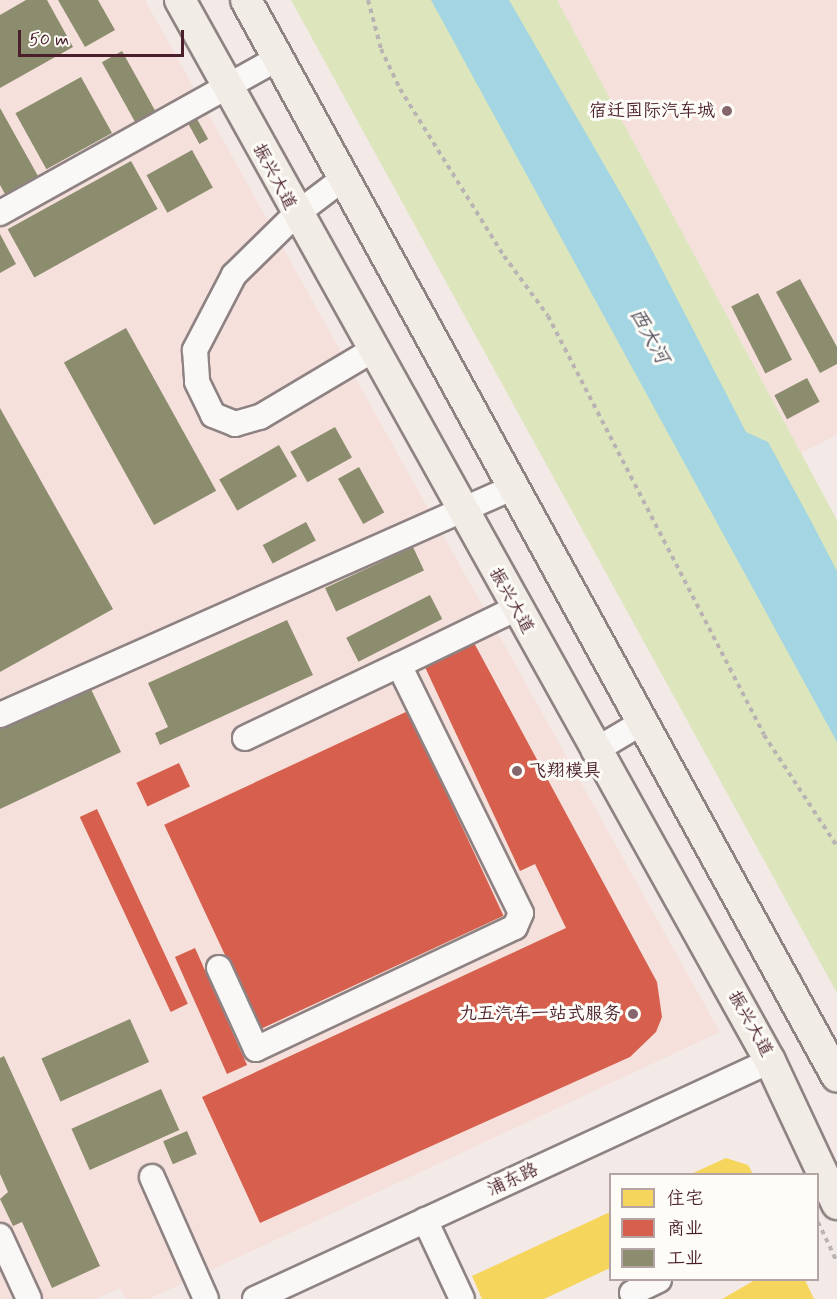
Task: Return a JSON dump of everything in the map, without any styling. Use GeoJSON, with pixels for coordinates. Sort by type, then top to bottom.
{"type":"FeatureCollection","features":[{"type":"Feature","properties":{"kind":"main road","name":"振兴大道"},"geometry":{"type":"LineString","coordinates":[[180,0],[295,215],[770,1061],[837,1204]]}},
{"type":"Feature","properties":{"kind":"main road"},"geometry":{"type":"LineString","coordinates":[[246,0],[837,1077]]}},
{"type":"Feature","properties":{"kind":"street"},"geometry":{"type":"LineString","coordinates":[[0,213],[278,58]]}},
{"type":"Feature","properties":{"kind":"street"},"geometry":{"type":"LineString","coordinates":[[344,178],[295,215],[234,275],[206,323],[195,350],[196,382],[213,415],[235,424],[260,417],[371,351]]}},
{"type":"Feature","properties":{"kind":"street"},"geometry":{"type":"LineString","coordinates":[[0,715],[514,487]]}},
{"type":"Feature","properties":{"kind":"street"},"geometry":{"type":"LineString","coordinates":[[245,738],[515,609]]}},
{"type":"Feature","properties":{"kind":"street"},"geometry":{"type":"LineString","coordinates":[[219,968],[256,1049],[516,927],[521,913],[399,665]]}},
{"type":"Feature","properties":{"kind":"street"},"geometry":{"type":"LineString","coordinates":[[594,751],[644,722]]}},
{"type":"Feature","properties":{"kind":"street","name":"浦东路"},"geometry":{"type":"LineString","coordinates":[[255,1299],[770,1061]]}},
{"type":"Feature","properties":{"kind":"street"},"geometry":{"type":"LineString","coordinates":[[152,1177],[206,1299]]}},
{"type":"Feature","properties":{"kind":"street"},"geometry":{"type":"LineString","coordinates":[[425,1220],[462,1299]]}},
{"type":"Feature","properties":{"kind":"street"},"geometry":{"type":"LineString","coordinates":[[0,1236],[29,1299]]}},
{"type":"Feature","properties":{"kind":"street"},"geometry":{"type":"LineString","coordinates":[[629,1297],[657,1281]]}},
{"type":"Feature","properties":{"kind":"path"},"geometry":{"type":"LineString","coordinates":[[368,0],[381,49],[400,89],[504,256],[548,316],[764,735],[837,846]]}},
{"type":"Feature","properties":{"kind":"path"},"geometry":{"type":"LineString","coordinates":[[819,1223],[837,1262]]}},
{"type":"Feature","properties":{"kind":"shaded area"},"geometry":{"type":"Polygon","coordinates":[[[0,0],[145,0],[720,1032],[149,1299],[126,1299],[120,1288],[96,1299],[0,1299],[0,0]]]}},
{"type":"Feature","properties":{"kind":"shaded area","name":"宿迁国际汽车城"},"geometry":{"type":"Polygon","coordinates":[[[557,0],[837,0],[837,435],[801,453],[557,0]]]}},
{"type":"Feature","properties":{"kind":"green space"},"geometry":{"type":"Polygon","coordinates":[[[291,0],[557,0],[837,520],[837,993],[291,0]]]}},
{"type":"Feature","properties":{"kind":"water","name":"西大河"},"geometry":{"type":"Polygon","coordinates":[[[431,0],[509,0],[639,225],[746,432],[768,442],[837,571],[837,742],[431,0]]]}},
{"type":"Feature","properties":{"kind":"building: 住宅"},"geometry":{"type":"Polygon","coordinates":[[[726,1158],[748,1165],[752,1173],[693,1173],[726,1158]]]}},
{"type":"Feature","properties":{"kind":"building: 住宅"},"geometry":{"type":"Polygon","coordinates":[[[609,1212],[609,1268],[544,1299],[482,1299],[472,1276],[609,1212]]]}},
{"type":"Feature","properties":{"kind":"building: 住宅"},"geometry":{"type":"Polygon","coordinates":[[[753,1281],[805,1281],[814,1299],[722,1299],[753,1281]]]}},
{"type":"Feature","properties":{"kind":"building: 商业"},"geometry":{"type":"Polygon","coordinates":[[[473,641],[657,982],[662,1017],[656,1032],[630,1057],[260,1223],[202,1097],[566,928],[535,864],[520,871],[424,665],[473,641]]]}},
{"type":"Feature","properties":{"kind":"building: 商业"},"geometry":{"type":"Polygon","coordinates":[[[408,711],[504,916],[260,1030],[164,825],[408,711]]]}},
{"type":"Feature","properties":{"kind":"building: 商业"},"geometry":{"type":"Polygon","coordinates":[[[179,763],[190,787],[147,806],[136,783],[179,763]]]}},
{"type":"Feature","properties":{"kind":"building: 商业"},"geometry":{"type":"Polygon","coordinates":[[[97,809],[188,1004],[171,1012],[80,817],[97,809]]]}},
{"type":"Feature","properties":{"kind":"building: 商业"},"geometry":{"type":"Polygon","coordinates":[[[195,948],[247,1065],[227,1074],[175,957],[195,948]]]}},
{"type":"Feature","properties":{"kind":"building: 工业"},"geometry":{"type":"Polygon","coordinates":[[[26,0],[47,0],[73,47],[0,88],[0,15],[26,0]]]}},
{"type":"Feature","properties":{"kind":"building: 工业"},"geometry":{"type":"Polygon","coordinates":[[[58,0],[98,0],[115,30],[85,47],[58,0]]]}},
{"type":"Feature","properties":{"kind":"building: 工业"},"geometry":{"type":"Polygon","coordinates":[[[122,51],[156,113],[136,124],[102,62],[122,51]]]}},
{"type":"Feature","properties":{"kind":"building: 工业"},"geometry":{"type":"Polygon","coordinates":[[[81,77],[112,133],[46,169],[15,113],[81,77]]]}},
{"type":"Feature","properties":{"kind":"building: 工业"},"geometry":{"type":"Polygon","coordinates":[[[0,108],[38,176],[5,194],[0,185],[0,108]]]}},
{"type":"Feature","properties":{"kind":"building: 工业"},"geometry":{"type":"Polygon","coordinates":[[[197,119],[208,139],[199,144],[188,124],[197,119]]]}},
{"type":"Feature","properties":{"kind":"building: 工业"},"geometry":{"type":"Polygon","coordinates":[[[192,150],[213,188],[167,213],[147,175],[192,150]]]}},
{"type":"Feature","properties":{"kind":"building: 工业"},"geometry":{"type":"Polygon","coordinates":[[[131,161],[158,209],[34,277],[8,229],[131,161]]]}},
{"type":"Feature","properties":{"kind":"building: 工业"},"geometry":{"type":"Polygon","coordinates":[[[0,234],[16,264],[0,273],[0,234]]]}},
{"type":"Feature","properties":{"kind":"building: 工业"},"geometry":{"type":"Polygon","coordinates":[[[800,279],[837,347],[837,364],[820,373],[776,292],[800,279]]]}},
{"type":"Feature","properties":{"kind":"building: 工业"},"geometry":{"type":"Polygon","coordinates":[[[758,293],[792,360],[765,373],[731,307],[758,293]]]}},
{"type":"Feature","properties":{"kind":"building: 工业"},"geometry":{"type":"Polygon","coordinates":[[[126,328],[216,491],[154,525],[64,362],[126,328]]]}},
{"type":"Feature","properties":{"kind":"building: 工业"},"geometry":{"type":"Polygon","coordinates":[[[807,378],[820,402],[787,419],[774,395],[807,378]]]}},
{"type":"Feature","properties":{"kind":"building: 工业"},"geometry":{"type":"Polygon","coordinates":[[[0,408],[113,609],[0,672],[0,408]]]}},
{"type":"Feature","properties":{"kind":"building: 工业"},"geometry":{"type":"Polygon","coordinates":[[[335,427],[352,458],[307,482],[290,452],[335,427]]]}},
{"type":"Feature","properties":{"kind":"building: 工业"},"geometry":{"type":"Polygon","coordinates":[[[279,445],[297,476],[237,511],[219,480],[279,445]]]}},
{"type":"Feature","properties":{"kind":"building: 工业"},"geometry":{"type":"Polygon","coordinates":[[[359,467],[384,512],[363,524],[338,479],[359,467]]]}},
{"type":"Feature","properties":{"kind":"building: 工业"},"geometry":{"type":"Polygon","coordinates":[[[306,522],[316,541],[273,564],[263,545],[306,522]]]}},
{"type":"Feature","properties":{"kind":"building: 工业"},"geometry":{"type":"Polygon","coordinates":[[[413,547],[424,571],[336,612],[325,588],[413,547]]]}},
{"type":"Feature","properties":{"kind":"building: 工业"},"geometry":{"type":"Polygon","coordinates":[[[430,595],[442,619],[359,662],[346,638],[430,595]]]}},
{"type":"Feature","properties":{"kind":"building: 工业"},"geometry":{"type":"Polygon","coordinates":[[[287,620],[313,675],[160,745],[155,733],[168,727],[148,683],[287,620]]]}},
{"type":"Feature","properties":{"kind":"building: 工业"},"geometry":{"type":"Polygon","coordinates":[[[89,685],[121,752],[0,809],[0,727],[89,685]]]}},
{"type":"Feature","properties":{"kind":"building: 工业"},"geometry":{"type":"Polygon","coordinates":[[[130,1019],[149,1062],[61,1101],[41,1058],[130,1019]]]}},
{"type":"Feature","properties":{"kind":"building: 工业"},"geometry":{"type":"Polygon","coordinates":[[[4,1056],[100,1266],[52,1288],[22,1222],[13,1226],[0,1199],[8,1192],[0,1174],[0,1058],[4,1056]]]}},
{"type":"Feature","properties":{"kind":"building: 工业"},"geometry":{"type":"Polygon","coordinates":[[[161,1089],[179,1130],[90,1170],[71,1129],[161,1089]]]}},
{"type":"Feature","properties":{"kind":"building: 工业"},"geometry":{"type":"Polygon","coordinates":[[[187,1131],[197,1154],[173,1164],[163,1141],[187,1131]]]}},
{"type":"Feature","properties":{"kind":"place","name":"宿迁国际汽车城"},"geometry":{"type":"Point","coordinates":[727,111]}},
{"type":"Feature","properties":{"kind":"place","name":"飞翔模具"},"geometry":{"type":"Point","coordinates":[517,771]}},
{"type":"Feature","properties":{"kind":"place","name":"九五汽车一站式服务"},"geometry":{"type":"Point","coordinates":[633,1014]}}]}
